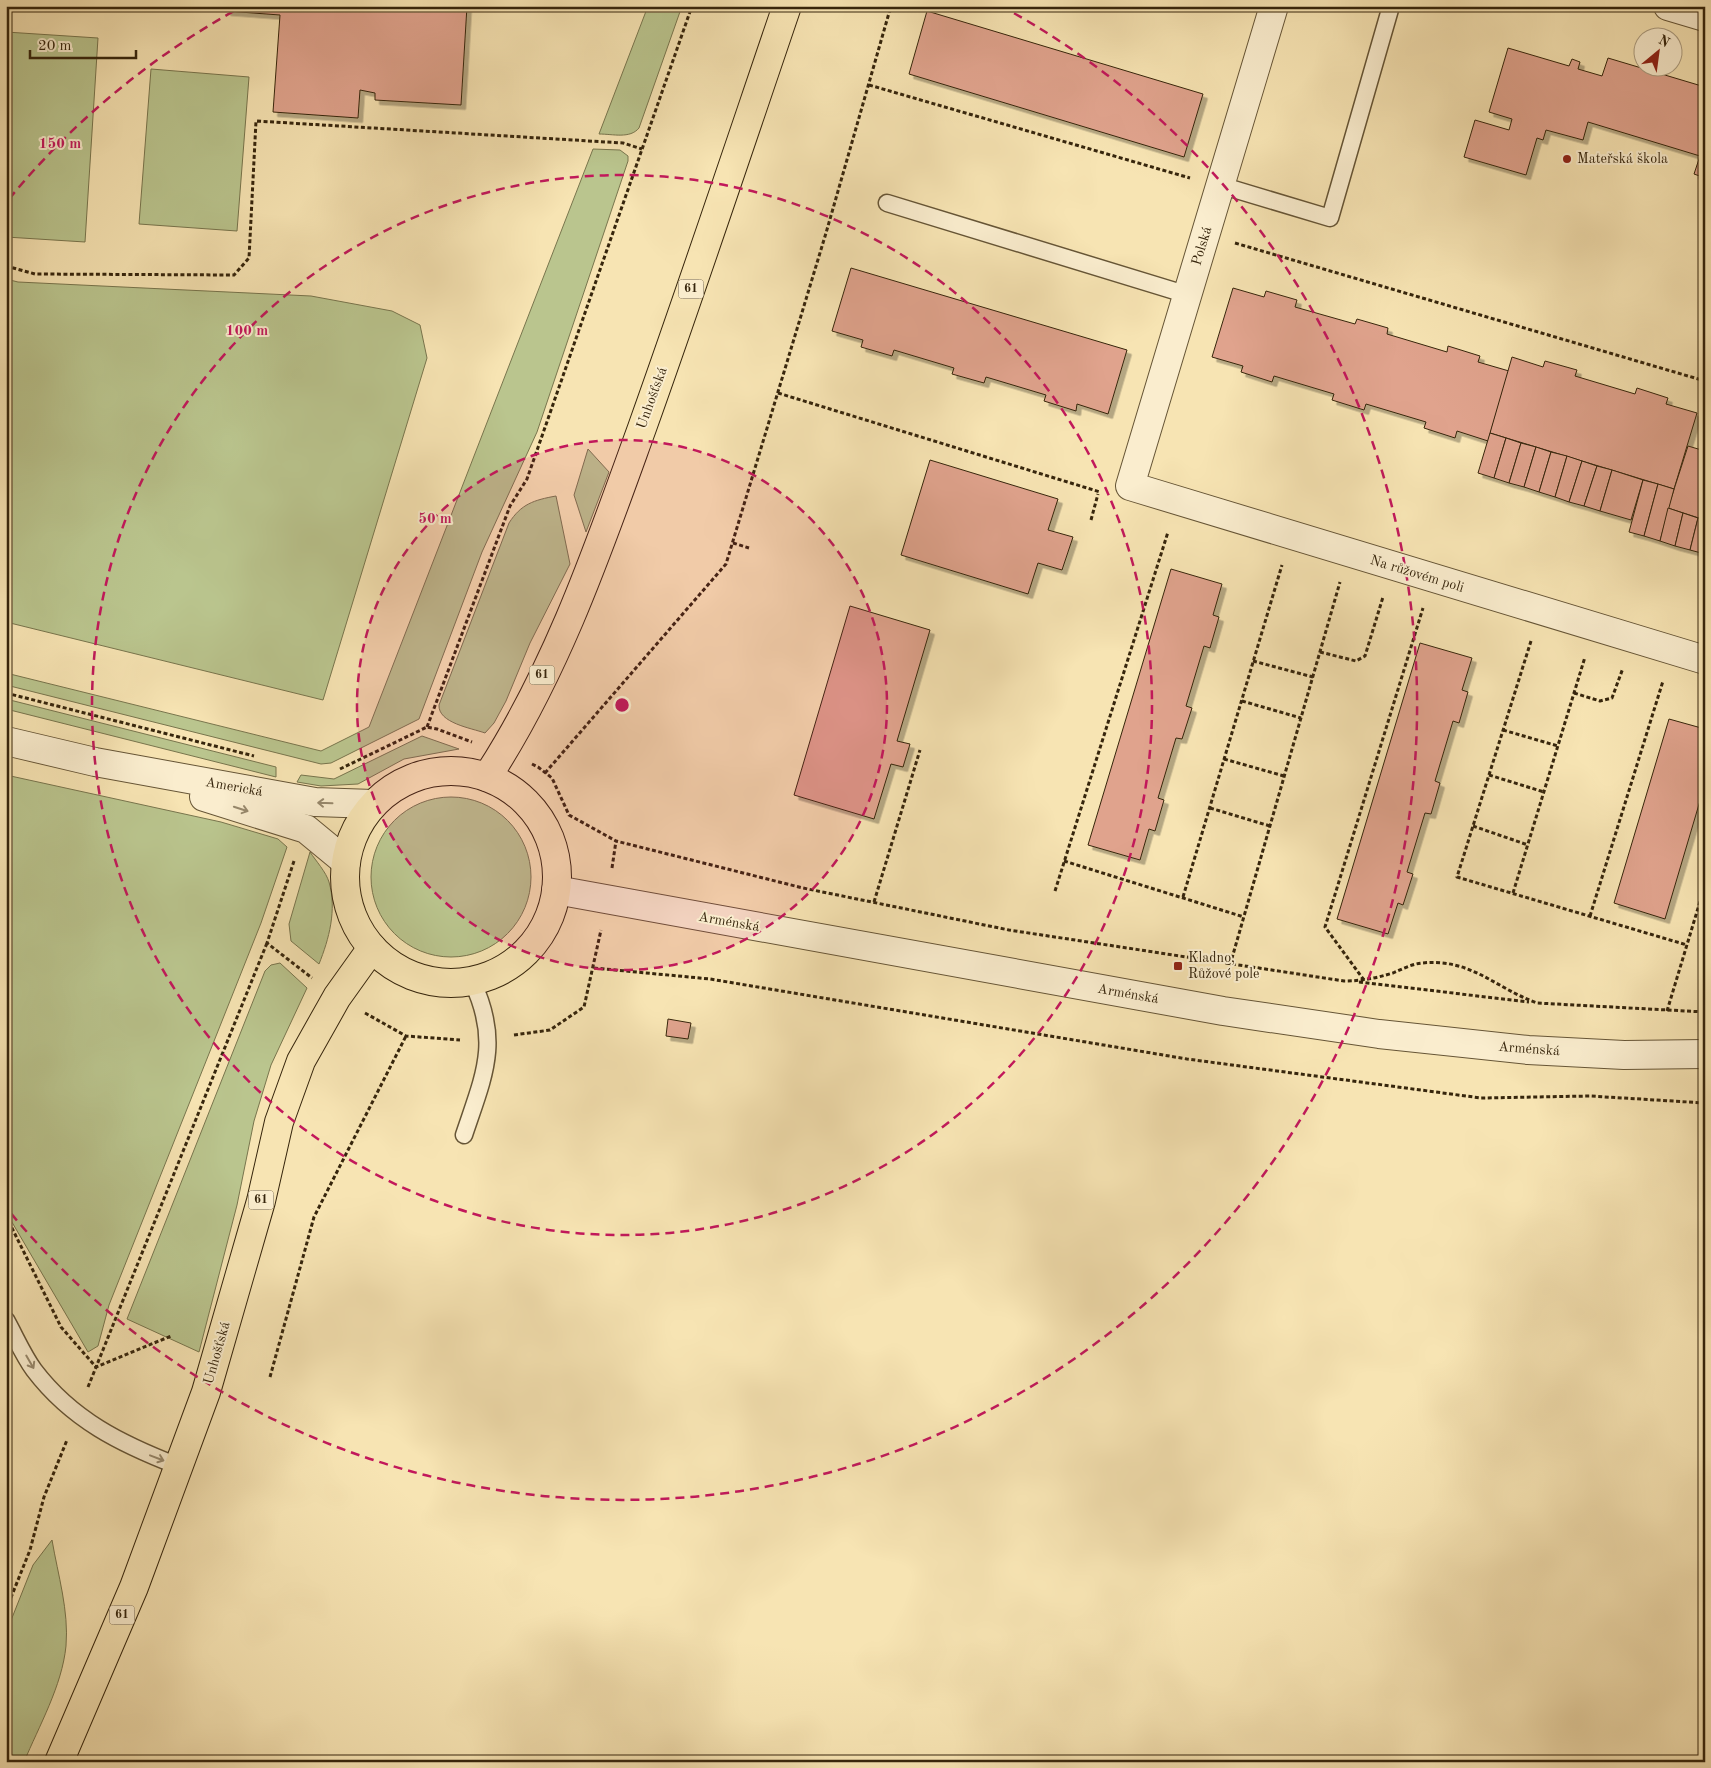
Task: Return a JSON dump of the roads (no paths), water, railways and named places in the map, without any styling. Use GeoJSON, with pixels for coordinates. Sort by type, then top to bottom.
{"type":"FeatureCollection","features":[{"type":"Feature","properties":{"kind":"main road","name":"Unhošťská"},"geometry":{"type":"LineString","coordinates":[[487,777],[502,754],[558,645],[591,569],[686,305],[787,6]]}},
{"type":"Feature","properties":{"kind":"main road"},"geometry":{"type":"LineString","coordinates":[[438,772],[463,772],[487,777],[508,788],[526,803],[541,822],[551,843],[555,859],[556,890],[551,912],[542,932],[529,949],[513,964],[494,974],[472,981],[451,983],[429,981],[389,963],[372,948],[358,929],[349,908],[345,885],[346,862],[354,834],[373,804],[392,788],[414,778],[438,772]]}},
{"type":"Feature","properties":{"kind":"main road","name":"Unhošťská"},"geometry":{"type":"LineString","coordinates":[[59,1762],[134,1587],[206,1392],[261,1201],[279,1122],[301,1061],[337,997],[372,948]]}},
{"type":"Feature","properties":{"kind":"street","name":"Polská"},"geometry":{"type":"LineString","coordinates":[[1130,486],[1188,295],[1210,183],[1274,6]]}},
{"type":"Feature","properties":{"kind":"street"},"geometry":{"type":"LineString","coordinates":[[1668,6],[1705,18]]}},
{"type":"Feature","properties":{"kind":"street","name":"Na růžovém poli"},"geometry":{"type":"LineString","coordinates":[[1130,486],[1705,660]]}},
{"type":"Feature","properties":{"kind":"street","name":"Americká"},"geometry":{"type":"LineString","coordinates":[[6,741],[95,762],[315,802],[373,804]]}},
{"type":"Feature","properties":{"kind":"street","name":"Americká"},"geometry":{"type":"LineString","coordinates":[[95,762],[306,829],[346,862]]}},
{"type":"Feature","properties":{"kind":"street","name":"Arménská"},"geometry":{"type":"LineString","coordinates":[[556,890],[1232,1012],[1379,1034],[1528,1050],[1624,1055],[1705,1054]]}},
{"type":"Feature","properties":{"kind":"street"},"geometry":{"type":"LineString","coordinates":[[1624,1055],[1705,1061]]}},
{"type":"Feature","properties":{"kind":"lane"},"geometry":{"type":"LineString","coordinates":[[1210,183],[1330,218],[1391,6]]}},
{"type":"Feature","properties":{"kind":"lane"},"geometry":{"type":"LineString","coordinates":[[887,203],[1188,295]]}},
{"type":"Feature","properties":{"kind":"lane"},"geometry":{"type":"LineString","coordinates":[[464,1135],[484,1075],[489,1038],[484,1005],[472,981]]}},
{"type":"Feature","properties":{"kind":"lane"},"geometry":{"type":"LineString","coordinates":[[6,1320],[34,1369],[60,1400],[77,1415],[130,1448],[178,1466]]}},
{"type":"Feature","properties":{"kind":"place","name":"Mateřská škola"},"geometry":{"type":"Point","coordinates":[1567,159]}},
{"type":"Feature","properties":{"kind":"place","name":"Kladno, Růžové pole"},"geometry":{"type":"Point","coordinates":[1178,966]}}]}
